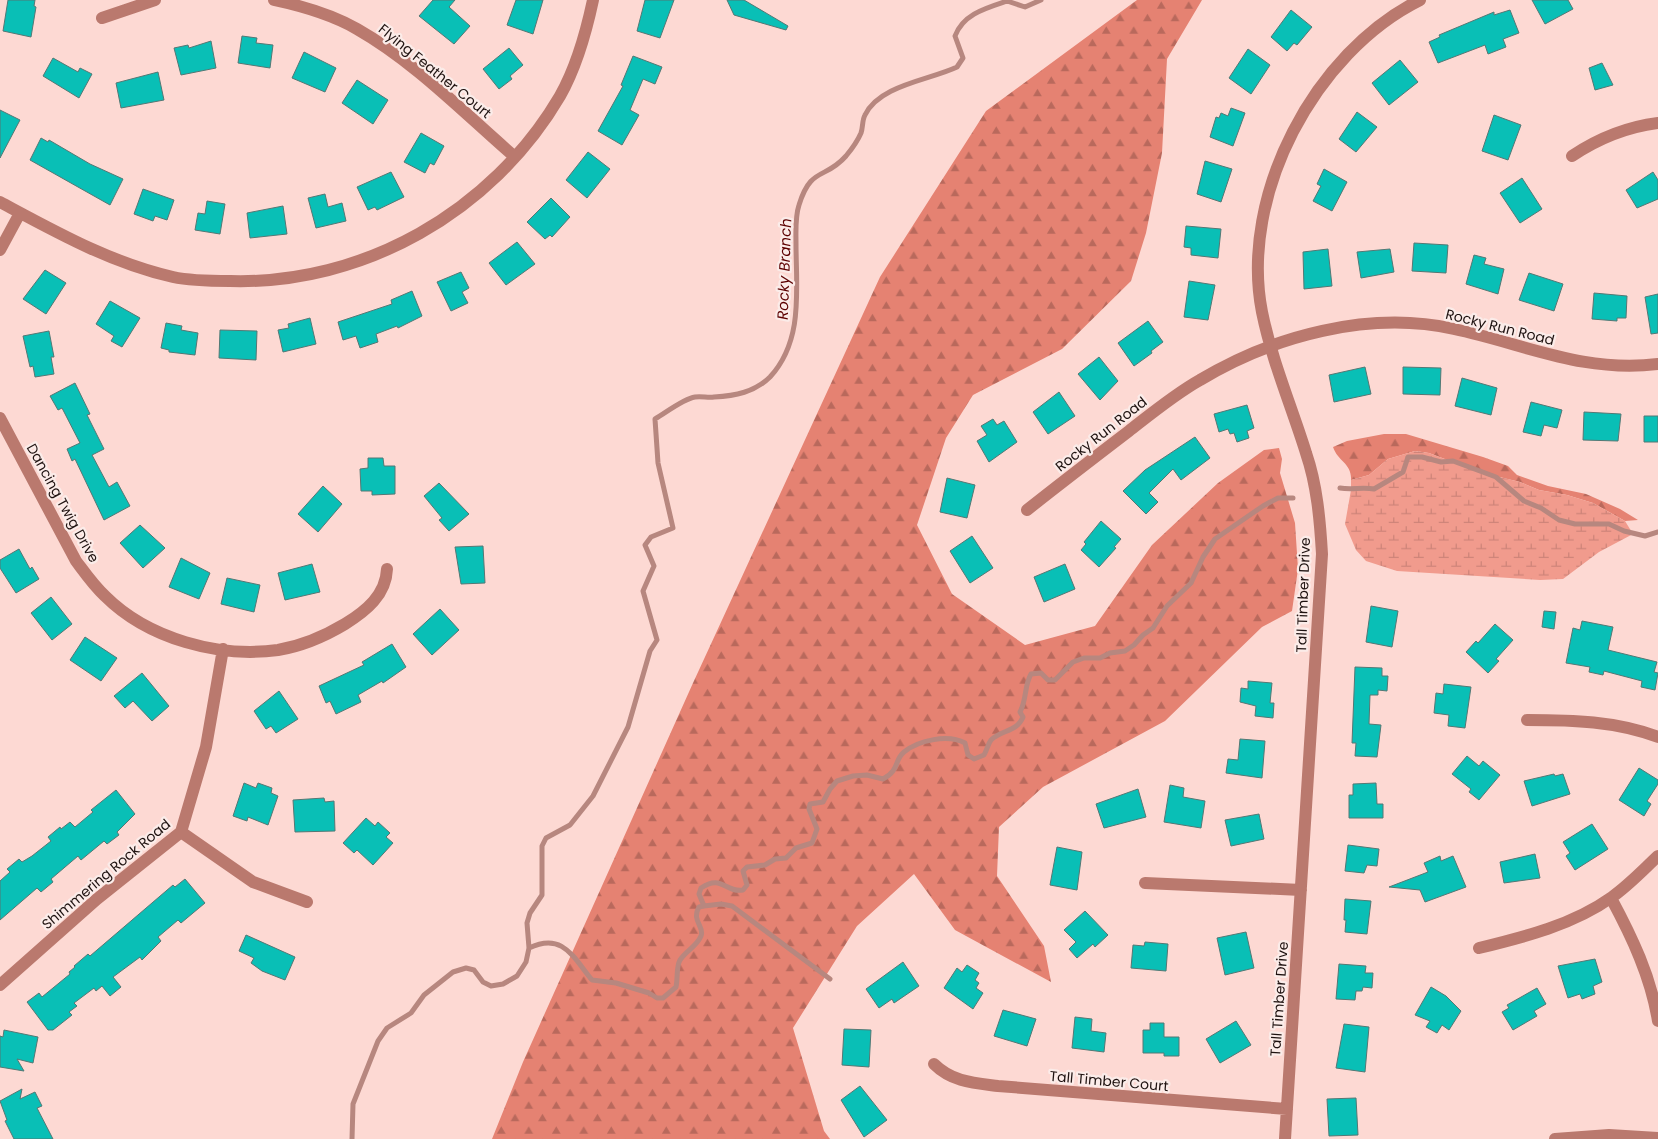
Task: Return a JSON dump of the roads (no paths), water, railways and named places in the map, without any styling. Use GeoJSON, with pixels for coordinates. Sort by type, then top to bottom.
{"type":"FeatureCollection","features":[{"type":"Feature","properties":{"kind":"street"},"geometry":{"type":"LineString","coordinates":[[102,18],[155,0]]}},
{"type":"Feature","properties":{"kind":"street","name":"Flying Feather Court"},"geometry":{"type":"LineString","coordinates":[[274,0],[327,14],[377,41],[412,68],[514,157]]}},
{"type":"Feature","properties":{"kind":"street"},"geometry":{"type":"LineString","coordinates":[[0,202],[91,250],[132,265],[174,277],[246,282],[286,280],[340,268],[370,258],[413,238],[448,216],[483,188],[514,157],[547,117],[560,94],[575,64],[586,33],[593,0]]}},
{"type":"Feature","properties":{"kind":"street","name":"Tall Timber Drive"},"geometry":{"type":"LineString","coordinates":[[1285,1139],[1322,554],[1320,518],[1307,454],[1269,347],[1258,278],[1260,241],[1267,204],[1285,148],[1300,117],[1336,67],[1360,43],[1380,26],[1420,0]]}},
{"type":"Feature","properties":{"kind":"street"},"geometry":{"type":"LineString","coordinates":[[1572,156],[1590,144],[1614,133],[1658,123]]}},
{"type":"Feature","properties":{"kind":"street"},"geometry":{"type":"LineString","coordinates":[[0,250],[20,213]]}},
{"type":"Feature","properties":{"kind":"street","name":"Rocky Run Road"},"geometry":{"type":"LineString","coordinates":[[1027,510],[1199,380],[1269,347],[1333,329],[1408,324],[1453,328],[1545,355],[1581,362],[1617,365],[1658,364]]}},
{"type":"Feature","properties":{"kind":"street","name":"Dancing Twig Drive"},"geometry":{"type":"LineString","coordinates":[[0,418],[76,561],[106,598],[126,614],[149,628],[175,638],[223,650],[278,650],[328,634],[351,620],[379,597],[385,586],[387,569]]}},
{"type":"Feature","properties":{"kind":"street","name":"Shimmering Rock Road"},"geometry":{"type":"LineString","coordinates":[[0,984],[97,899],[181,832],[206,747],[223,650]]}},
{"type":"Feature","properties":{"kind":"street"},"geometry":{"type":"LineString","coordinates":[[1528,720],[1570,720],[1605,723],[1658,737]]}},
{"type":"Feature","properties":{"kind":"street"},"geometry":{"type":"LineString","coordinates":[[181,832],[253,882],[307,902]]}},
{"type":"Feature","properties":{"kind":"street"},"geometry":{"type":"LineString","coordinates":[[1479,948],[1552,927],[1587,912],[1611,898],[1658,856]]}},
{"type":"Feature","properties":{"kind":"street"},"geometry":{"type":"LineString","coordinates":[[1145,883],[1301,890]]}},
{"type":"Feature","properties":{"kind":"street"},"geometry":{"type":"LineString","coordinates":[[1611,898],[1629,931],[1646,973],[1658,1021]]}},
{"type":"Feature","properties":{"kind":"street","name":"Tall Timber Court"},"geometry":{"type":"LineString","coordinates":[[934,1064],[948,1076],[964,1082],[1287,1109]]}},
{"type":"Feature","properties":{"kind":"street"},"geometry":{"type":"LineString","coordinates":[[1554,1139],[1609,1135],[1658,1135]]}},
{"type":"Feature","properties":{"kind":"waterway","name":"Rocky Branch"},"geometry":{"type":"LineString","coordinates":[[352,1139],[353,1104],[378,1041],[387,1028],[411,1013],[424,995],[453,972],[466,968],[474,970],[483,982],[491,986],[503,984],[517,976],[526,962],[529,948],[527,923],[530,913],[542,895],[542,846],[546,838],[570,825],[593,796],[628,727],[650,651],[657,640],[643,591],[654,566],[645,545],[651,537],[673,528],[658,463],[655,419],[690,398],[737,394],[751,390],[770,377],[781,363],[793,330],[797,296],[796,219],[799,205],[808,184],[846,156],[861,133],[865,115],[881,97],[893,90],[957,67],[963,58],[955,36],[959,28],[969,17],[983,9],[1007,1],[1025,7],[1041,0]]}},
{"type":"Feature","properties":{"kind":"waterway"},"geometry":{"type":"LineString","coordinates":[[1340,488],[1374,489],[1403,472],[1408,457],[1422,457],[1441,462],[1453,461],[1496,477],[1524,501],[1541,508],[1559,520],[1575,524],[1609,524],[1624,531],[1645,536],[1658,532]]}},
{"type":"Feature","properties":{"kind":"waterway"},"geometry":{"type":"LineString","coordinates":[[529,948],[541,944],[551,943],[559,945],[573,956],[592,980],[616,983],[649,993],[657,998],[663,998],[676,987],[680,960],[697,943],[701,936],[702,933],[696,916],[699,907],[704,906],[699,894],[701,888],[708,884],[719,883],[732,889],[743,890],[747,885],[743,871],[747,867],[765,865],[775,859],[786,858],[796,848],[812,843],[817,829],[809,809],[810,804],[823,802],[837,781],[853,776],[867,775],[883,779],[892,772],[904,752],[917,744],[934,740],[958,740],[965,743],[968,755],[974,759],[984,755],[991,740],[1017,726],[1023,717],[1020,712],[1031,674],[1041,673],[1048,680],[1055,680],[1073,662],[1084,658],[1100,658],[1110,653],[1125,651],[1134,645],[1153,628],[1167,606],[1191,583],[1203,557],[1215,539],[1278,498],[1293,498]]}},
{"type":"Feature","properties":{"kind":"waterway"},"geometry":{"type":"LineString","coordinates":[[704,906],[721,904],[732,906],[830,979]]}}]}
